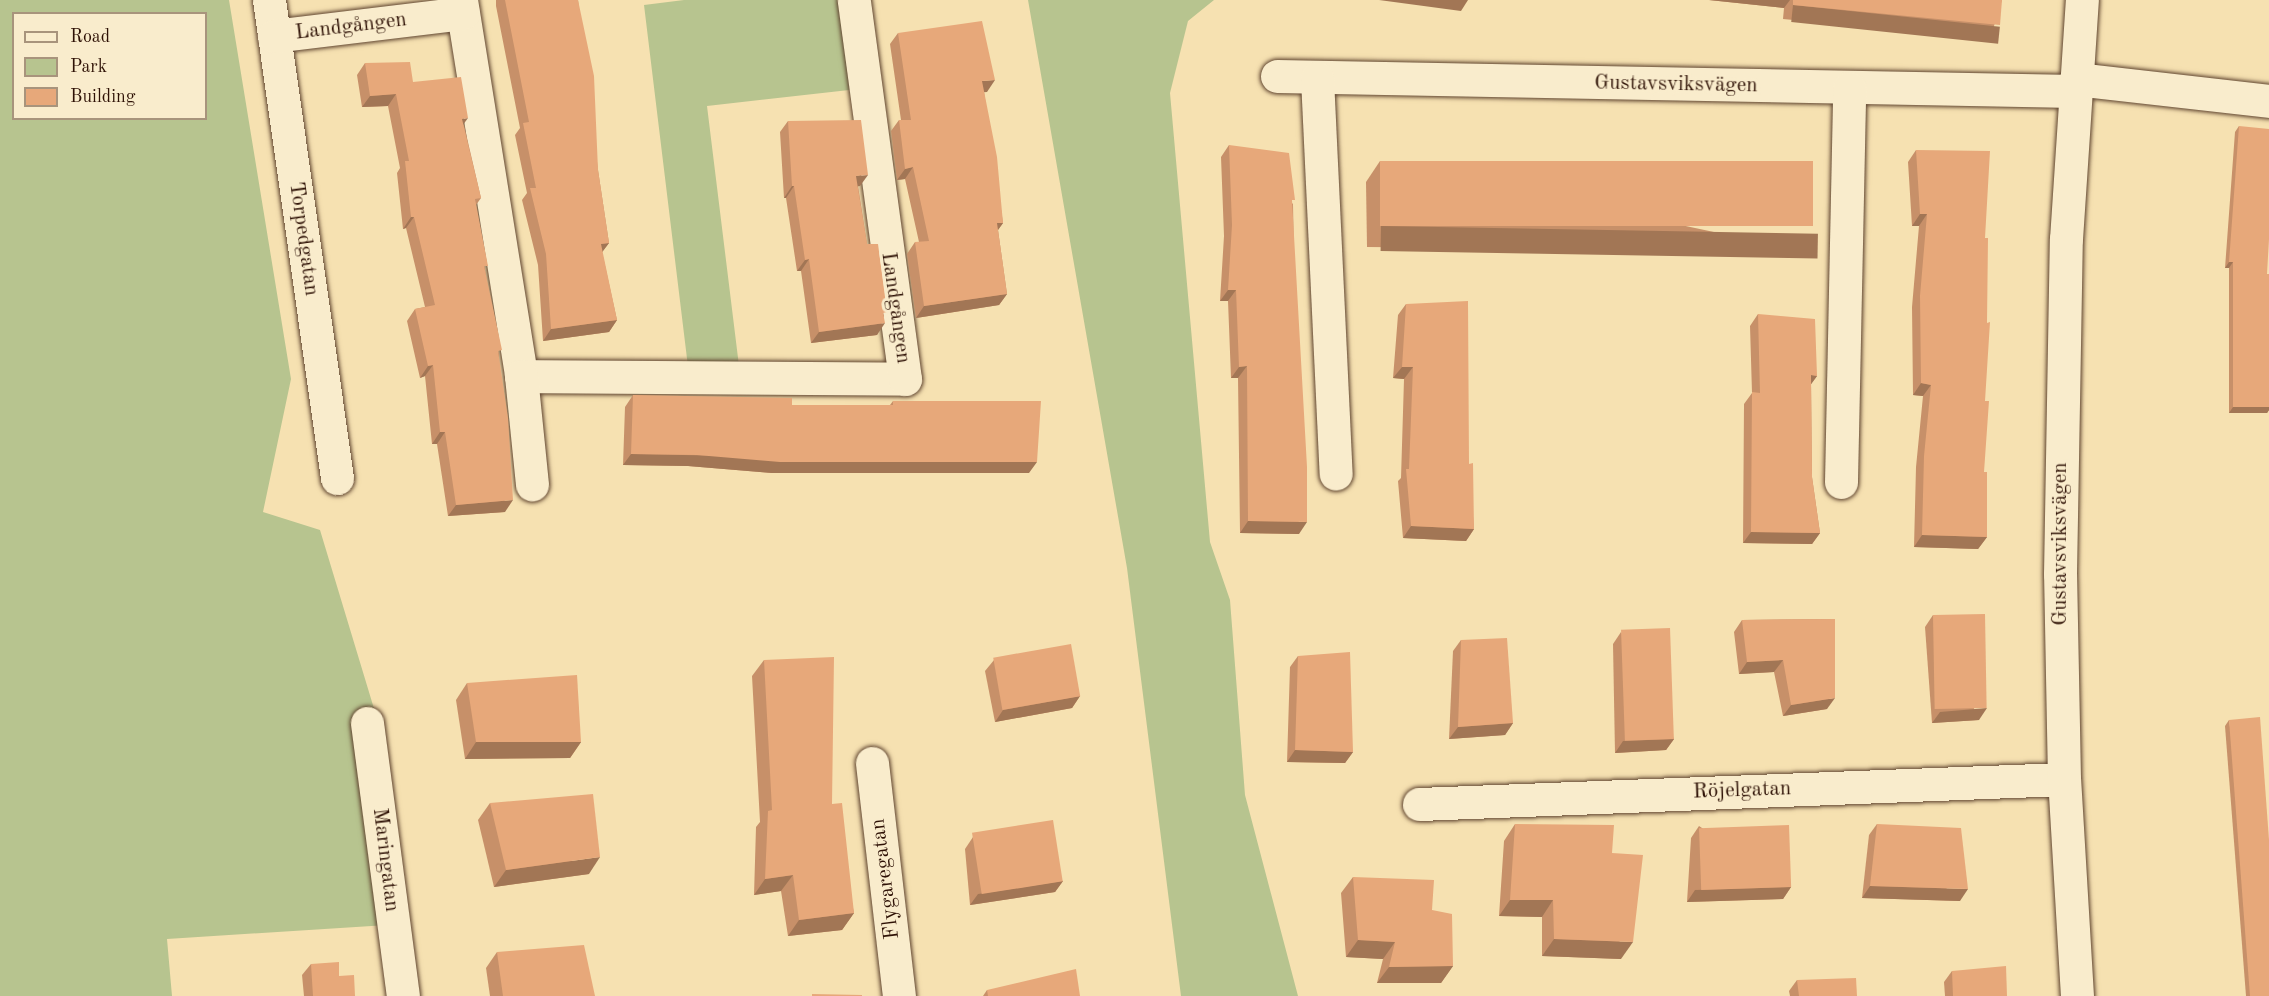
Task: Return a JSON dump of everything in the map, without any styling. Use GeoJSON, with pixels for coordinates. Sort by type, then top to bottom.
{"type":"FeatureCollection","features":[{"type":"Feature","properties":{"kind":"street","name":"Torpedgatan"},"geometry":{"type":"LineString","coordinates":[[269,0],[337,478]]}},
{"type":"Feature","properties":{"kind":"street","name":"Landgången"},"geometry":{"type":"LineString","coordinates":[[521,376],[905,380],[854,0]]}},
{"type":"Feature","properties":{"kind":"street","name":"Gustavsviksvägen"},"geometry":{"type":"LineString","coordinates":[[2077,996],[2064,779],[2060,574],[2066,239],[2082,0]]}},
{"type":"Feature","properties":{"kind":"street","name":"Landgången"},"geometry":{"type":"LineString","coordinates":[[274,36],[462,7],[521,376],[532,484]]}},
{"type":"Feature","properties":{"kind":"street","name":"Gustavsviksvägen"},"geometry":{"type":"LineString","coordinates":[[1278,76],[1849,88],[2075,85]]}},
{"type":"Feature","properties":{"kind":"street"},"geometry":{"type":"LineString","coordinates":[[1317,78],[1336,474]]}},
{"type":"Feature","properties":{"kind":"street"},"geometry":{"type":"LineString","coordinates":[[2075,85],[2269,101]]}},
{"type":"Feature","properties":{"kind":"street"},"geometry":{"type":"LineString","coordinates":[[1841,482],[1849,88]]}},
{"type":"Feature","properties":{"kind":"street","name":"Maringatan"},"geometry":{"type":"LineString","coordinates":[[367,723],[403,996]]}},
{"type":"Feature","properties":{"kind":"street","name":"Flygaregatan"},"geometry":{"type":"LineString","coordinates":[[872,763],[899,996]]}},
{"type":"Feature","properties":{"kind":"street","name":"Röjelgatan"},"geometry":{"type":"LineString","coordinates":[[1419,804],[2064,779]]}},
{"type":"Feature","properties":{"kind":"green space"},"geometry":{"type":"Polygon","coordinates":[[[0,0],[229,0],[291,379],[263,512],[320,530],[385,745],[403,924],[167,939],[172,996],[0,996],[0,0]]]}},
{"type":"Feature","properties":{"kind":"green space"},"geometry":{"type":"Polygon","coordinates":[[[684,0],[855,0],[867,88],[707,106],[740,374],[689,375],[644,5],[684,0]]]}},
{"type":"Feature","properties":{"kind":"green space"},"geometry":{"type":"Polygon","coordinates":[[[1028,0],[1214,0],[1188,21],[1170,93],[1210,542],[1230,600],[1245,795],[1298,996],[1181,996],[1127,568],[1028,0]]]}},
{"type":"Feature","properties":{"kind":"building"},"geometry":{"type":"Polygon","coordinates":[[[505,0],[578,0],[594,76],[598,170],[609,243],[601,244],[617,320],[551,329],[546,254],[530,188],[536,188],[523,123],[529,122],[505,0]]]}},
{"type":"Feature","properties":{"kind":"building"},"geometry":{"type":"Polygon","coordinates":[[[1793,0],[2002,0],[2000,25],[1793,5],[1793,0]]]}},
{"type":"Feature","properties":{"kind":"building"},"geometry":{"type":"Polygon","coordinates":[[[982,21],[995,80],[982,81],[997,157],[1003,223],[997,223],[1007,294],[924,306],[915,242],[929,241],[913,167],[905,169],[899,120],[911,120],[898,33],[982,21]]]}},
{"type":"Feature","properties":{"kind":"building"},"geometry":{"type":"Polygon","coordinates":[[[410,62],[413,82],[461,77],[468,118],[462,119],[481,198],[475,199],[488,266],[484,266],[502,350],[498,351],[508,418],[513,500],[456,505],[445,432],[440,432],[433,365],[428,366],[415,309],[435,305],[414,217],[411,217],[405,161],[409,161],[396,94],[370,96],[365,63],[410,62]]]}},
{"type":"Feature","properties":{"kind":"building"},"geometry":{"type":"Polygon","coordinates":[[[861,120],[868,175],[856,176],[867,244],[878,244],[887,312],[883,313],[885,323],[819,332],[809,259],[805,260],[794,186],[792,186],[788,121],[861,120]]]}},
{"type":"Feature","properties":{"kind":"building"},"geometry":{"type":"Polygon","coordinates":[[[2239,126],[2269,129],[2267,274],[2269,274],[2269,407],[2233,407],[2233,262],[2229,262],[2239,126]]]}},
{"type":"Feature","properties":{"kind":"building"},"geometry":{"type":"Polygon","coordinates":[[[1229,145],[1289,153],[1295,200],[1292,200],[1307,467],[1307,522],[1248,521],[1247,366],[1239,367],[1236,290],[1228,290],[1232,225],[1229,145]]]}},
{"type":"Feature","properties":{"kind":"building"},"geometry":{"type":"Polygon","coordinates":[[[1916,150],[1990,151],[1985,238],[1988,238],[1987,323],[1990,322],[1985,401],[1989,401],[1984,472],[1987,472],[1987,537],[1922,535],[1924,456],[1931,385],[1921,383],[1920,296],[1927,214],[1920,214],[1916,150]]]}},
{"type":"Feature","properties":{"kind":"building"},"geometry":{"type":"Polygon","coordinates":[[[1380,161],[1813,161],[1813,226],[1380,226],[1380,161]]]}},
{"type":"Feature","properties":{"kind":"building"},"geometry":{"type":"Polygon","coordinates":[[[1468,301],[1469,464],[1473,463],[1474,529],[1411,526],[1406,469],[1409,469],[1413,367],[1402,367],[1406,304],[1468,301]]]}},
{"type":"Feature","properties":{"kind":"building"},"geometry":{"type":"Polygon","coordinates":[[[1758,314],[1815,319],[1817,376],[1811,375],[1812,477],[1820,533],[1751,532],[1752,392],[1760,393],[1758,314]]]}},
{"type":"Feature","properties":{"kind":"building"},"geometry":{"type":"Polygon","coordinates":[[[633,395],[792,398],[792,405],[893,405],[893,401],[1041,401],[1037,462],[780,462],[697,455],[631,454],[633,395]]]}},
{"type":"Feature","properties":{"kind":"building"},"geometry":{"type":"Polygon","coordinates":[[[1985,614],[1987,708],[1935,709],[1933,615],[1985,614]]]}},
{"type":"Feature","properties":{"kind":"building"},"geometry":{"type":"Polygon","coordinates":[[[1835,619],[1835,698],[1791,705],[1783,660],[1747,662],[1742,620],[1835,619]]]}},
{"type":"Feature","properties":{"kind":"building"},"geometry":{"type":"Polygon","coordinates":[[[1670,628],[1674,739],[1625,741],[1621,630],[1670,628]]]}},
{"type":"Feature","properties":{"kind":"building"},"geometry":{"type":"Polygon","coordinates":[[[1507,638],[1513,723],[1458,727],[1461,640],[1507,638]]]}},
{"type":"Feature","properties":{"kind":"building"},"geometry":{"type":"Polygon","coordinates":[[[1071,644],[1080,696],[1002,710],[993,658],[1071,644]]]}},
{"type":"Feature","properties":{"kind":"building"},"geometry":{"type":"Polygon","coordinates":[[[1350,652],[1353,752],[1295,750],[1298,656],[1350,652]]]}},
{"type":"Feature","properties":{"kind":"building"},"geometry":{"type":"Polygon","coordinates":[[[834,657],[832,804],[842,803],[854,913],[799,920],[793,875],[765,879],[768,811],[772,810],[764,660],[834,657]]]}},
{"type":"Feature","properties":{"kind":"building"},"geometry":{"type":"Polygon","coordinates":[[[577,675],[581,742],[476,742],[467,683],[577,675]]]}},
{"type":"Feature","properties":{"kind":"building"},"geometry":{"type":"Polygon","coordinates":[[[2260,717],[2269,840],[2269,996],[2250,996],[2229,720],[2260,717]]]}},
{"type":"Feature","properties":{"kind":"building"},"geometry":{"type":"Polygon","coordinates":[[[593,794],[600,857],[506,870],[490,803],[593,794]]]}},
{"type":"Feature","properties":{"kind":"building"},"geometry":{"type":"Polygon","coordinates":[[[1053,820],[1063,881],[982,894],[972,833],[1053,820]]]}},
{"type":"Feature","properties":{"kind":"building"},"geometry":{"type":"Polygon","coordinates":[[[1515,824],[1614,825],[1612,853],[1643,855],[1633,942],[1554,939],[1553,900],[1510,900],[1515,824]]]}},
{"type":"Feature","properties":{"kind":"building"},"geometry":{"type":"Polygon","coordinates":[[[1877,824],[1961,828],[1968,889],[1870,886],[1877,824]]]}},
{"type":"Feature","properties":{"kind":"building"},"geometry":{"type":"Polygon","coordinates":[[[1789,825],[1791,887],[1701,890],[1699,828],[1789,825]]]}},
{"type":"Feature","properties":{"kind":"building"},"geometry":{"type":"Polygon","coordinates":[[[1353,877],[1434,880],[1432,910],[1452,914],[1453,966],[1389,967],[1395,942],[1358,940],[1353,877]]]}},
{"type":"Feature","properties":{"kind":"building"},"geometry":{"type":"Polygon","coordinates":[[[584,945],[595,996],[503,996],[497,952],[584,945]]]}},
{"type":"Feature","properties":{"kind":"building"},"geometry":{"type":"Polygon","coordinates":[[[339,962],[339,976],[354,975],[355,996],[313,996],[311,964],[339,962]]]}},
{"type":"Feature","properties":{"kind":"building"},"geometry":{"type":"Polygon","coordinates":[[[2006,966],[2007,996],[1953,996],[1952,971],[2006,966]]]}},
{"type":"Feature","properties":{"kind":"building"},"geometry":{"type":"Polygon","coordinates":[[[1076,969],[1080,996],[988,996],[987,990],[1076,969]]]}},
{"type":"Feature","properties":{"kind":"building"},"geometry":{"type":"Polygon","coordinates":[[[1856,978],[1857,996],[1799,996],[1797,980],[1856,978]]]}},
{"type":"Feature","properties":{"kind":"building"},"geometry":{"type":"Polygon","coordinates":[[[812,994],[862,995],[862,996],[812,996],[812,994]]]}}]}
